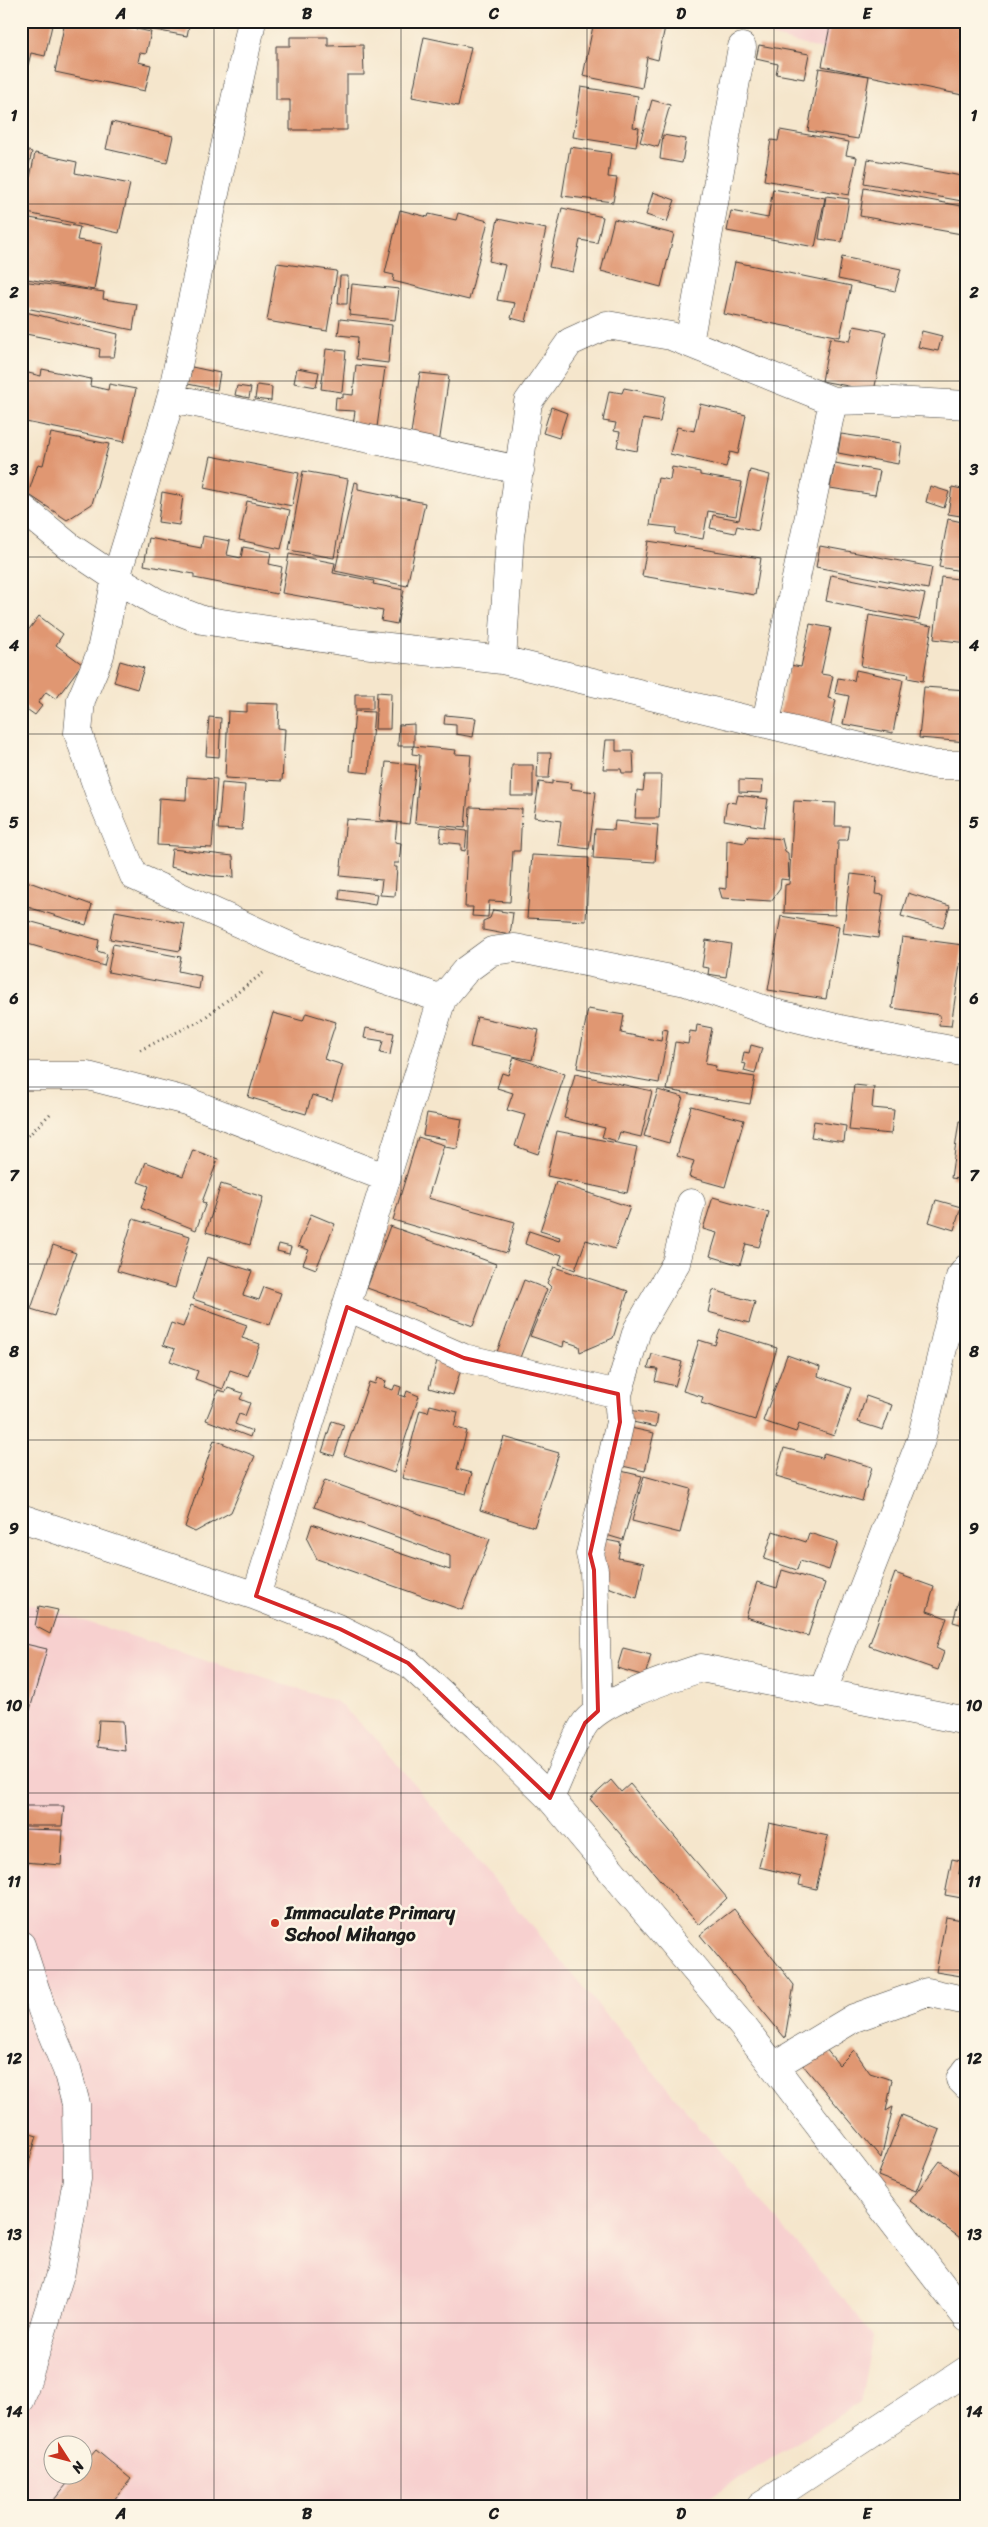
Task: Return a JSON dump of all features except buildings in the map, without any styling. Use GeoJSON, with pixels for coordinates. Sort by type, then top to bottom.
{"type":"FeatureCollection","features":[{"type":"Feature","properties":{"kind":"street"},"geometry":{"type":"LineString","coordinates":[[252,21],[171,398],[116,578],[100,654],[81,700],[78,733],[100,795],[134,876],[296,949],[442,1000]]}},
{"type":"Feature","properties":{"kind":"street"},"geometry":{"type":"LineString","coordinates":[[689,343],[742,46]]}},
{"type":"Feature","properties":{"kind":"street"},"geometry":{"type":"LineString","coordinates":[[502,660],[510,536],[528,402],[570,342],[608,325],[671,336],[833,401],[876,400],[967,405]]}},
{"type":"Feature","properties":{"kind":"street"},"geometry":{"type":"LineString","coordinates":[[171,398],[520,470]]}},
{"type":"Feature","properties":{"kind":"street"},"geometry":{"type":"LineString","coordinates":[[766,722],[833,401]]}},
{"type":"Feature","properties":{"kind":"street"},"geometry":{"type":"LineString","coordinates":[[21,507],[70,547],[116,578],[156,602],[202,620],[354,643],[502,660],[936,764],[967,765]]}},
{"type":"Feature","properties":{"kind":"street"},"geometry":{"type":"LineString","coordinates":[[256,1596],[442,1000],[466,970],[492,951],[515,948],[686,982],[771,1012],[845,1030],[967,1053]]}},
{"type":"Feature","properties":{"kind":"street"},"geometry":{"type":"LineString","coordinates":[[21,1076],[88,1076],[186,1101],[387,1178]]}},
{"type":"Feature","properties":{"kind":"street"},"geometry":{"type":"LineString","coordinates":[[598,1711],[594,1570],[590,1554],[620,1422],[618,1394],[637,1330],[676,1263],[691,1203]]}},
{"type":"Feature","properties":{"kind":"street"},"geometry":{"type":"LineString","coordinates":[[822,1693],[921,1440],[960,1277],[967,1268]]}},
{"type":"Feature","properties":{"kind":"street"},"geometry":{"type":"LineString","coordinates":[[347,1308],[464,1358],[618,1394]]}},
{"type":"Feature","properties":{"kind":"street"},"geometry":{"type":"LineString","coordinates":[[21,1518],[256,1596],[340,1629],[408,1663],[477,1726],[550,1798],[745,2029],[967,2318]]}},
{"type":"Feature","properties":{"kind":"street"},"geometry":{"type":"LineString","coordinates":[[550,1798],[585,1723],[598,1711],[665,1680],[700,1668],[967,1721]]}},
{"type":"Feature","properties":{"kind":"street"},"geometry":{"type":"LineString","coordinates":[[21,1945],[42,2010],[67,2070],[76,2104],[76,2179],[61,2271],[21,2399]]}},
{"type":"Feature","properties":{"kind":"street"},"geometry":{"type":"LineString","coordinates":[[774,2066],[854,2018],[927,1992],[967,2001]]}},
{"type":"Feature","properties":{"kind":"street"},"geometry":{"type":"LineString","coordinates":[[967,2070],[960,2079],[967,2086]]}},
{"type":"Feature","properties":{"kind":"street"},"geometry":{"type":"LineString","coordinates":[[761,2506],[967,2370]]}},
{"type":"Feature","properties":{"kind":"path"},"geometry":{"type":"LineString","coordinates":[[21,1142],[88,1076],[200,1021],[296,949]]}},
{"type":"Feature","properties":{"kind":"highlighted area"},"geometry":{"type":"Polygon","coordinates":[[[347,1307],[464,1358],[618,1394],[620,1422],[590,1554],[594,1570],[598,1711],[585,1723],[550,1798],[408,1663],[340,1629],[256,1596],[347,1307]]]}},
{"type":"Feature","properties":{"kind":"shaded area"},"geometry":{"type":"Polygon","coordinates":[[[714,21],[967,21],[967,88],[714,21]]]}},
{"type":"Feature","properties":{"kind":"shaded area","name":"Immaculate Primary School Mihango"},"geometry":{"type":"Polygon","coordinates":[[[21,1601],[336,1701],[372,1734],[873,2335],[860,2403],[695,2506],[21,2506],[21,1601]]]}},
{"type":"Feature","properties":{"kind":"place","name":"Immaculate Primary School Mihango"},"geometry":{"type":"Point","coordinates":[275,1923]}}]}
